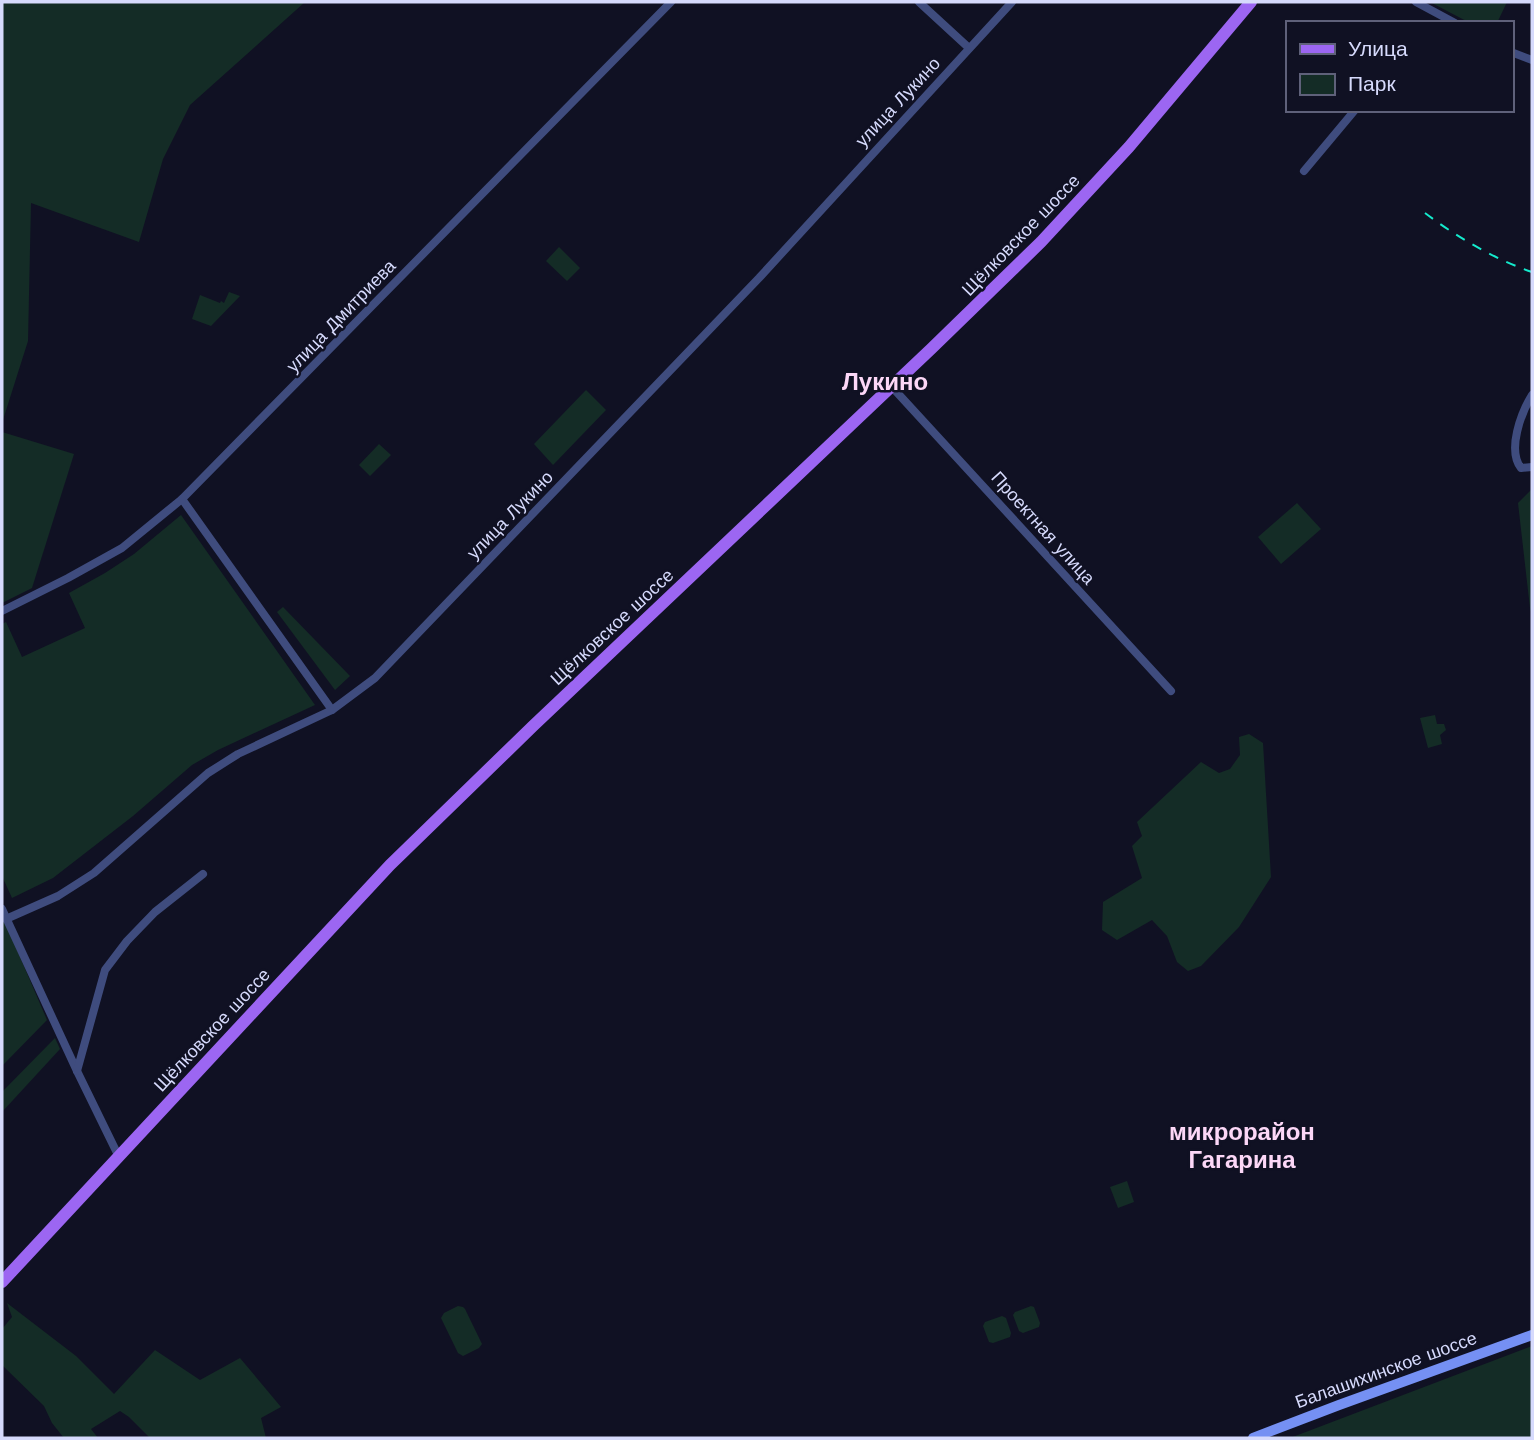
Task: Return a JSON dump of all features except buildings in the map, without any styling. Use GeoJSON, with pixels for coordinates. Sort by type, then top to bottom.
{"type":"FeatureCollection","features":[{"type":"Feature","properties":{"kind":"main road","name":"Щёлковское шоссе"},"geometry":{"type":"LineString","coordinates":[[2,1282],[390,865],[1032,250],[1137,137],[1251,2]]}},
{"type":"Feature","properties":{"kind":"main road","name":"Балашихинское шоссе"},"geometry":{"type":"LineString","coordinates":[[1253,1438],[1532,1335]]}},
{"type":"Feature","properties":{"kind":"street","name":"улица Дмитриева"},"geometry":{"type":"LineString","coordinates":[[2,611],[122,548],[182,499],[671,2]]}},
{"type":"Feature","properties":{"kind":"street"},"geometry":{"type":"LineString","coordinates":[[919,2],[969,48]]}},
{"type":"Feature","properties":{"kind":"street","name":"улица Лукино"},"geometry":{"type":"LineString","coordinates":[[6,919],[58,896],[94,873],[208,773],[245,751],[332,710],[364,687],[759,278],[1012,2]]}},
{"type":"Feature","properties":{"kind":"street"},"geometry":{"type":"LineString","coordinates":[[1416,2],[1451,21]]}},
{"type":"Feature","properties":{"kind":"street"},"geometry":{"type":"LineString","coordinates":[[1432,21],[1437,14]]}},
{"type":"Feature","properties":{"kind":"street"},"geometry":{"type":"LineString","coordinates":[[1513,53],[1532,60]]}},
{"type":"Feature","properties":{"kind":"street"},"geometry":{"type":"LineString","coordinates":[[1304,171],[1353,112]]}},
{"type":"Feature","properties":{"kind":"street","name":"Проектная улица"},"geometry":{"type":"LineString","coordinates":[[892,387],[1171,691]]}},
{"type":"Feature","properties":{"kind":"street"},"geometry":{"type":"LineString","coordinates":[[1532,395],[1522,417],[1514,450],[1516,462],[1521,468],[1532,467]]}},
{"type":"Feature","properties":{"kind":"street"},"geometry":{"type":"LineString","coordinates":[[182,499],[332,710]]}},
{"type":"Feature","properties":{"kind":"street"},"geometry":{"type":"LineString","coordinates":[[77,1071],[105,970],[127,941],[155,912],[203,874]]}},
{"type":"Feature","properties":{"kind":"street"},"geometry":{"type":"LineString","coordinates":[[2,909],[119,1157]]}},
{"type":"Feature","properties":{"kind":"green space"},"geometry":{"type":"Polygon","coordinates":[[[2,2],[305,2],[190,105],[163,159],[139,242],[31,203],[28,341],[2,423],[2,2]]]}},
{"type":"Feature","properties":{"kind":"green space"},"geometry":{"type":"Polygon","coordinates":[[[1430,2],[1507,2],[1498,21],[1466,21],[1430,2]]]}},
{"type":"Feature","properties":{"kind":"green space"},"geometry":{"type":"Polygon","coordinates":[[[559,247],[580,268],[567,281],[546,261],[559,247]]]}},
{"type":"Feature","properties":{"kind":"green space"},"geometry":{"type":"Polygon","coordinates":[[[229,292],[240,296],[211,326],[192,319],[200,295],[224,303],[229,292]]]}},
{"type":"Feature","properties":{"kind":"green space"},"geometry":{"type":"Polygon","coordinates":[[[586,390],[606,410],[553,465],[534,444],[586,390]]]}},
{"type":"Feature","properties":{"kind":"green space"},"geometry":{"type":"Polygon","coordinates":[[[2,432],[74,454],[32,588],[2,603],[2,432]]]}},
{"type":"Feature","properties":{"kind":"green space"},"geometry":{"type":"Polygon","coordinates":[[[379,444],[391,455],[370,476],[359,465],[379,444]]]}},
{"type":"Feature","properties":{"kind":"green space"},"geometry":{"type":"Polygon","coordinates":[[[1532,489],[1532,616],[1518,503],[1532,489]]]}},
{"type":"Feature","properties":{"kind":"green space"},"geometry":{"type":"Polygon","coordinates":[[[1297,503],[1321,529],[1281,564],[1258,537],[1297,503]]]}},
{"type":"Feature","properties":{"kind":"green space"},"geometry":{"type":"Polygon","coordinates":[[[181,515],[315,705],[192,765],[133,816],[53,878],[12,898],[2,876],[2,624],[6,622],[22,657],[85,628],[69,593],[134,554],[181,515]]]}},
{"type":"Feature","properties":{"kind":"green space"},"geometry":{"type":"Polygon","coordinates":[[[283,607],[350,676],[335,690],[277,612],[283,607]]]}},
{"type":"Feature","properties":{"kind":"green space"},"geometry":{"type":"Polygon","coordinates":[[[1435,715],[1437,724],[1444,724],[1446,730],[1440,735],[1442,744],[1428,748],[1420,718],[1435,715]]]}},
{"type":"Feature","properties":{"kind":"green space"},"geometry":{"type":"Polygon","coordinates":[[[1249,734],[1263,743],[1271,877],[1239,927],[1201,966],[1188,971],[1177,962],[1167,936],[1152,920],[1117,940],[1102,930],[1103,902],[1142,878],[1132,846],[1142,836],[1137,822],[1201,762],[1219,773],[1230,769],[1240,755],[1239,737],[1249,734]]]}},
{"type":"Feature","properties":{"kind":"green space"},"geometry":{"type":"Polygon","coordinates":[[[2,915],[47,1020],[2,1066],[2,915]]]}},
{"type":"Feature","properties":{"kind":"green space"},"geometry":{"type":"Polygon","coordinates":[[[55,1038],[60,1049],[2,1112],[2,1092],[55,1038]]]}},
{"type":"Feature","properties":{"kind":"green space"},"geometry":{"type":"Polygon","coordinates":[[[1127,1181],[1134,1202],[1118,1208],[1110,1187],[1127,1181]]]}},
{"type":"Feature","properties":{"kind":"green space"},"geometry":{"type":"Polygon","coordinates":[[[7,1303],[76,1356],[114,1394],[155,1350],[200,1380],[240,1358],[281,1407],[261,1418],[266,1438],[150,1438],[120,1411],[91,1429],[98,1438],[64,1438],[52,1423],[44,1406],[2,1365],[2,1329],[12,1317],[7,1303]]]}},
{"type":"Feature","properties":{"kind":"green space"},"geometry":{"type":"Polygon","coordinates":[[[458,1306],[465,1309],[482,1344],[463,1356],[458,1353],[441,1318],[444,1313],[458,1306]]]}},
{"type":"Feature","properties":{"kind":"green space"},"geometry":{"type":"Polygon","coordinates":[[[1034,1307],[1039,1327],[1023,1333],[1019,1331],[1013,1315],[1034,1307]]]}},
{"type":"Feature","properties":{"kind":"green space"},"geometry":{"type":"Polygon","coordinates":[[[1002,1316],[1006,1318],[1010,1337],[989,1342],[983,1326],[985,1322],[1002,1316]]]}},
{"type":"Feature","properties":{"kind":"green space"},"geometry":{"type":"Polygon","coordinates":[[[1532,1346],[1532,1438],[1290,1438],[1532,1346]]]}},
{"type":"Feature","properties":{"kind":"railway"},"geometry":{"type":"LineString","coordinates":[[1425,213],[1476,247],[1532,272]]}},
{"type":"Feature","properties":{"kind":"district","name":"Лукино"},"geometry":{"type":"Point","coordinates":[885,382]}},
{"type":"Feature","properties":{"kind":"district","name":"микрорайон Гагарина"},"geometry":{"type":"Point","coordinates":[1242,1146]}}]}
